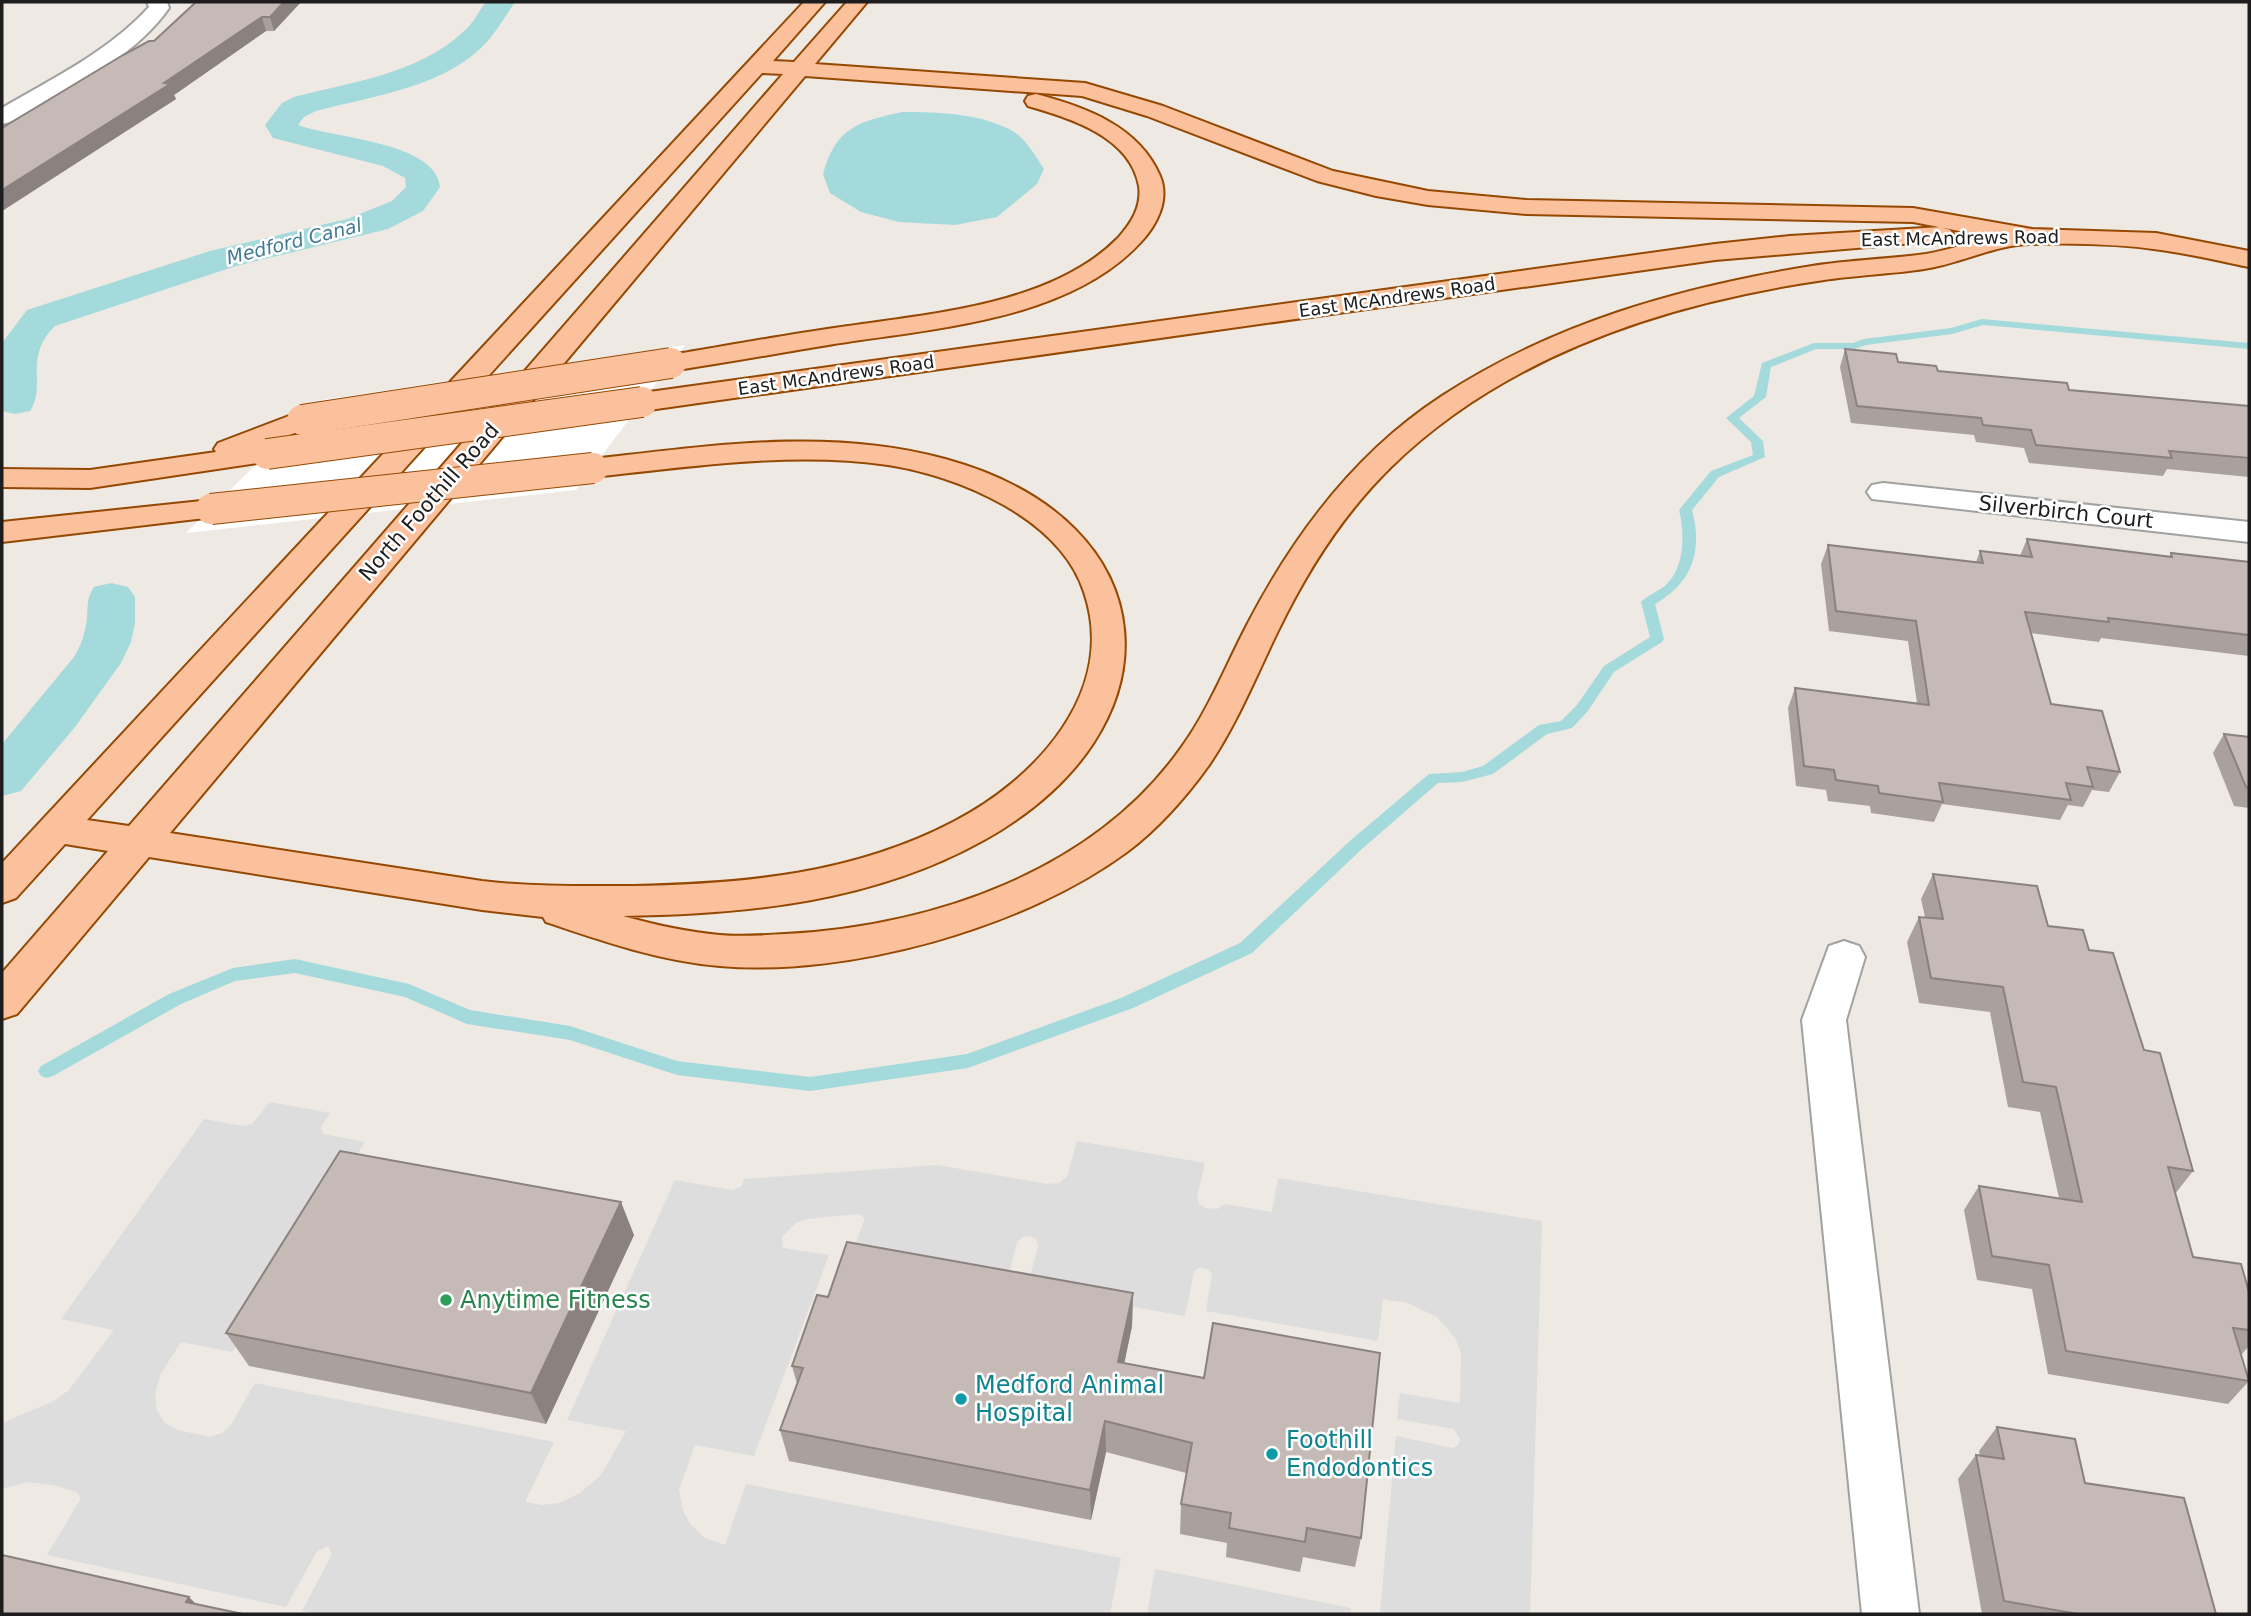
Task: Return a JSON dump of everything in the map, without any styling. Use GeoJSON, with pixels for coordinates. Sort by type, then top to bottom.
{"type":"FeatureCollection","features":[{"type":"Feature","properties":{"kind":"main road"},"geometry":{"type":"LineString","coordinates":[[2,888],[815,2]]}},
{"type":"Feature","properties":{"kind":"main road","name":"North Foothill Road"},"geometry":{"type":"LineString","coordinates":[[2,1002],[856,2]]}},
{"type":"Feature","properties":{"kind":"main road"},"geometry":{"type":"LineString","coordinates":[[756,66],[956,81],[1037,84],[1085,90],[1155,111],[1325,176],[1428,198],[1527,207],[1913,215],[2027,235]]}},
{"type":"Feature","properties":{"kind":"main road"},"geometry":{"type":"LineString","coordinates":[[2,478],[90,479],[191,465],[302,420],[961,316],[1013,303],[1080,276],[1107,260],[1135,236],[1150,204],[1151,184],[1143,163],[1127,145],[1109,131],[1063,109],[956,81]]}},
{"type":"Feature","properties":{"kind":"main road"},"geometry":{"type":"LineString","coordinates":[[530,901],[635,936],[716,951],[800,951],[874,940],[945,923],[1010,899],[1077,865],[1124,833],[1151,811],[1175,785],[1211,727],[1282,589],[1326,521],[1387,453],[1454,401],[1539,353],[1588,331],[1661,306],[1738,287],[1789,278],[1870,266],[1930,261],[2027,235]]}},
{"type":"Feature","properties":{"kind":"main road","name":"East McAndrews Road"},"geometry":{"type":"LineString","coordinates":[[191,465],[1716,253],[1866,239],[2027,235],[2156,241],[2249,259]]}},
{"type":"Feature","properties":{"kind":"main road","name":"East McAndrews Road"},"geometry":{"type":"LineString","coordinates":[[2156,241],[2190,236],[2249,236]]}},
{"type":"Feature","properties":{"kind":"main road"},"geometry":{"type":"LineString","coordinates":[[2,532],[738,453],[818,450],[909,459],[981,481],[1004,491],[1046,519],[1088,562],[1106,601],[1109,648],[1099,701],[1084,730],[1063,757],[1036,783],[1006,809],[971,829],[894,864],[807,888],[662,901],[530,901],[55,830]]}},
{"type":"Feature","properties":{"kind":"main road"},"geometry":{"type":"LineString","coordinates":[[2,505],[90,479]]}},
{"type":"Feature","properties":{"kind":"street"},"geometry":{"type":"LineString","coordinates":[[2,117],[145,26],[159,8],[157,2]]}},
{"type":"Feature","properties":{"kind":"street","name":"Silverbirch Court"},"geometry":{"type":"LineString","coordinates":[[1883,492],[2249,532]]}},
{"type":"Feature","properties":{"kind":"street"},"geometry":{"type":"LineString","coordinates":[[1844,957],[1824,1020],[1891,1614]]}},
{"type":"Feature","properties":{"kind":"shaded area"},"geometry":{"type":"Polygon","coordinates":[[[270,1102],[330,1113],[321,1127],[323,1134],[365,1142],[232,1352],[181,1342],[160,1375],[155,1395],[157,1410],[165,1423],[177,1430],[211,1437],[222,1433],[230,1426],[255,1383],[554,1442],[525,1502],[542,1505],[559,1503],[580,1493],[601,1475],[626,1431],[567,1420],[675,1180],[732,1190],[742,1186],[744,1179],[937,1165],[1048,1184],[1059,1183],[1067,1177],[1077,1141],[1205,1163],[1197,1197],[1199,1204],[1206,1208],[1217,1209],[1225,1204],[1272,1212],[1278,1178],[1542,1221],[1530,1614],[1380,1612],[1396,1436],[1453,1448],[1458,1445],[1460,1439],[1454,1429],[1397,1419],[1400,1393],[1460,1403],[1461,1352],[1455,1338],[1437,1317],[1408,1303],[1383,1299],[1378,1341],[1206,1311],[1212,1275],[1204,1268],[1198,1268],[1194,1272],[1185,1316],[1027,1288],[1038,1246],[1036,1239],[1030,1236],[1017,1242],[1007,1284],[851,1256],[865,1218],[859,1214],[807,1219],[796,1223],[782,1237],[783,1248],[829,1255],[754,1456],[695,1445],[679,1489],[682,1508],[690,1524],[705,1538],[725,1545],[746,1484],[1121,1558],[1110,1614],[318,1614],[302,1611],[332,1554],[328,1546],[317,1551],[286,1607],[47,1555],[81,1498],[76,1492],[53,1485],[28,1482],[2,1489],[2,1423],[54,1401],[69,1390],[114,1330],[61,1319],[204,1119],[242,1126],[252,1124],[270,1102]]]}},
{"type":"Feature","properties":{"kind":"shaded area"},"geometry":{"type":"Polygon","coordinates":[[[1155,1569],[1351,1608],[1350,1614],[1147,1614],[1155,1569]]]}},
{"type":"Feature","properties":{"kind":"water"},"geometry":{"type":"Polygon","coordinates":[[[902,112],[956,114],[1009,129],[1029,146],[1044,169],[1037,184],[997,217],[955,225],[899,222],[861,212],[830,193],[823,174],[828,158],[842,136],[873,119],[902,112]]]}},
{"type":"Feature","properties":{"kind":"pier"},"geometry":{"type":"Polygon","coordinates":[[[685,345],[576,490],[186,533],[322,400],[685,345]]]}},
{"type":"Feature","properties":{"kind":"building"},"geometry":{"type":"Polygon","coordinates":[[[196,2],[284,2],[270,17],[262,17],[164,83],[170,84],[2,190],[2,128],[123,55],[154,41],[196,2]]]}},
{"type":"Feature","properties":{"kind":"building"},"geometry":{"type":"Polygon","coordinates":[[[1845,349],[1896,354],[1898,362],[1936,366],[1938,371],[2067,383],[2069,390],[2249,406],[2249,458],[2169,451],[2172,458],[2036,445],[2031,430],[1983,425],[1981,418],[1857,406],[1845,349]]]}},
{"type":"Feature","properties":{"kind":"building"},"geometry":{"type":"Polygon","coordinates":[[[2027,539],[2172,557],[2171,553],[2249,562],[2249,635],[2108,618],[2109,622],[2025,612],[2051,704],[2102,711],[2120,772],[2087,767],[2093,787],[2066,783],[2071,800],[1939,783],[1943,802],[1879,793],[1878,786],[1836,780],[1834,770],[1804,766],[1795,688],[1929,705],[1916,621],[1836,611],[1828,545],[1983,563],[1980,551],[2032,557],[2027,539]]]}},
{"type":"Feature","properties":{"kind":"building"},"geometry":{"type":"Polygon","coordinates":[[[2224,734],[2249,737],[2249,788],[2246,787],[2224,734]]]}},
{"type":"Feature","properties":{"kind":"building"},"geometry":{"type":"Polygon","coordinates":[[[1933,874],[2037,886],[2048,926],[2083,930],[2089,950],[2113,953],[2144,1050],[2160,1053],[2193,1171],[2168,1167],[2193,1257],[2241,1264],[2249,1292],[2249,1330],[2233,1328],[2249,1381],[2066,1351],[2049,1265],[1992,1256],[1979,1186],[2082,1202],[2056,1087],[2023,1082],[2003,987],[1931,978],[1919,917],[1943,919],[1933,874]]]}},
{"type":"Feature","properties":{"kind":"building","name":"Anytime Fitness"},"geometry":{"type":"Polygon","coordinates":[[[340,1151],[621,1202],[531,1393],[226,1333],[340,1151]]]}},
{"type":"Feature","properties":{"kind":"building"},"geometry":{"type":"Polygon","coordinates":[[[847,1242],[1133,1293],[1118,1362],[1204,1378],[1213,1323],[1380,1353],[1361,1538],[1307,1528],[1305,1542],[1229,1528],[1231,1513],[1181,1504],[1192,1443],[1105,1421],[1090,1490],[780,1430],[803,1368],[792,1366],[817,1295],[828,1297],[847,1242]]]}},
{"type":"Feature","properties":{"kind":"building"},"geometry":{"type":"Polygon","coordinates":[[[1997,1427],[2075,1439],[2085,1483],[2184,1498],[2216,1614],[2078,1614],[2004,1601],[1976,1455],[2004,1459],[1997,1427]]]}},
{"type":"Feature","properties":{"kind":"building"},"geometry":{"type":"Polygon","coordinates":[[[2,1555],[189,1597],[186,1602],[243,1614],[2,1614],[2,1555]]]}},
{"type":"Feature","properties":{"kind":"waterway","name":"Medford Canal"},"geometry":{"type":"LineString","coordinates":[[15,402],[16,367],[20,346],[31,327],[41,318],[223,259],[360,227],[376,222],[410,204],[423,187],[419,173],[410,165],[377,154],[298,136],[284,131],[281,125],[293,110],[305,104],[393,81],[435,65],[472,40],[501,2]]}},
{"type":"Feature","properties":{"kind":"waterway"},"geometry":{"type":"LineString","coordinates":[[47,1071],[175,999],[233,975],[295,966],[409,991],[467,1017],[570,1033],[677,1068],[810,1084],[968,1061],[1127,1003],[1246,948],[1357,844],[1434,778],[1462,777],[1488,770],[1544,729],[1556,729],[1575,718],[1609,669],[1657,639],[1648,602],[1673,586],[1684,566],[1689,548],[1685,510],[1715,474],[1759,457],[1757,441],[1732,418],[1760,397],[1766,365],[1814,346],[1855,346],[1864,342],[1952,331],[1982,322],[2249,346]]}},
{"type":"Feature","properties":{"kind":"waterway","name":"Medford Canal"},"geometry":{"type":"LineString","coordinates":[[2,778],[57,715],[96,663],[107,642],[111,623],[111,597]]}},
{"type":"Feature","properties":{"kind":"place","name":"Anytime Fitness"},"geometry":{"type":"Point","coordinates":[446,1300]}},
{"type":"Feature","properties":{"kind":"place","name":"Medford Animal Hospital"},"geometry":{"type":"Point","coordinates":[961,1399]}},
{"type":"Feature","properties":{"kind":"place","name":"Foothill Endodontics"},"geometry":{"type":"Point","coordinates":[1272,1454]}}]}
